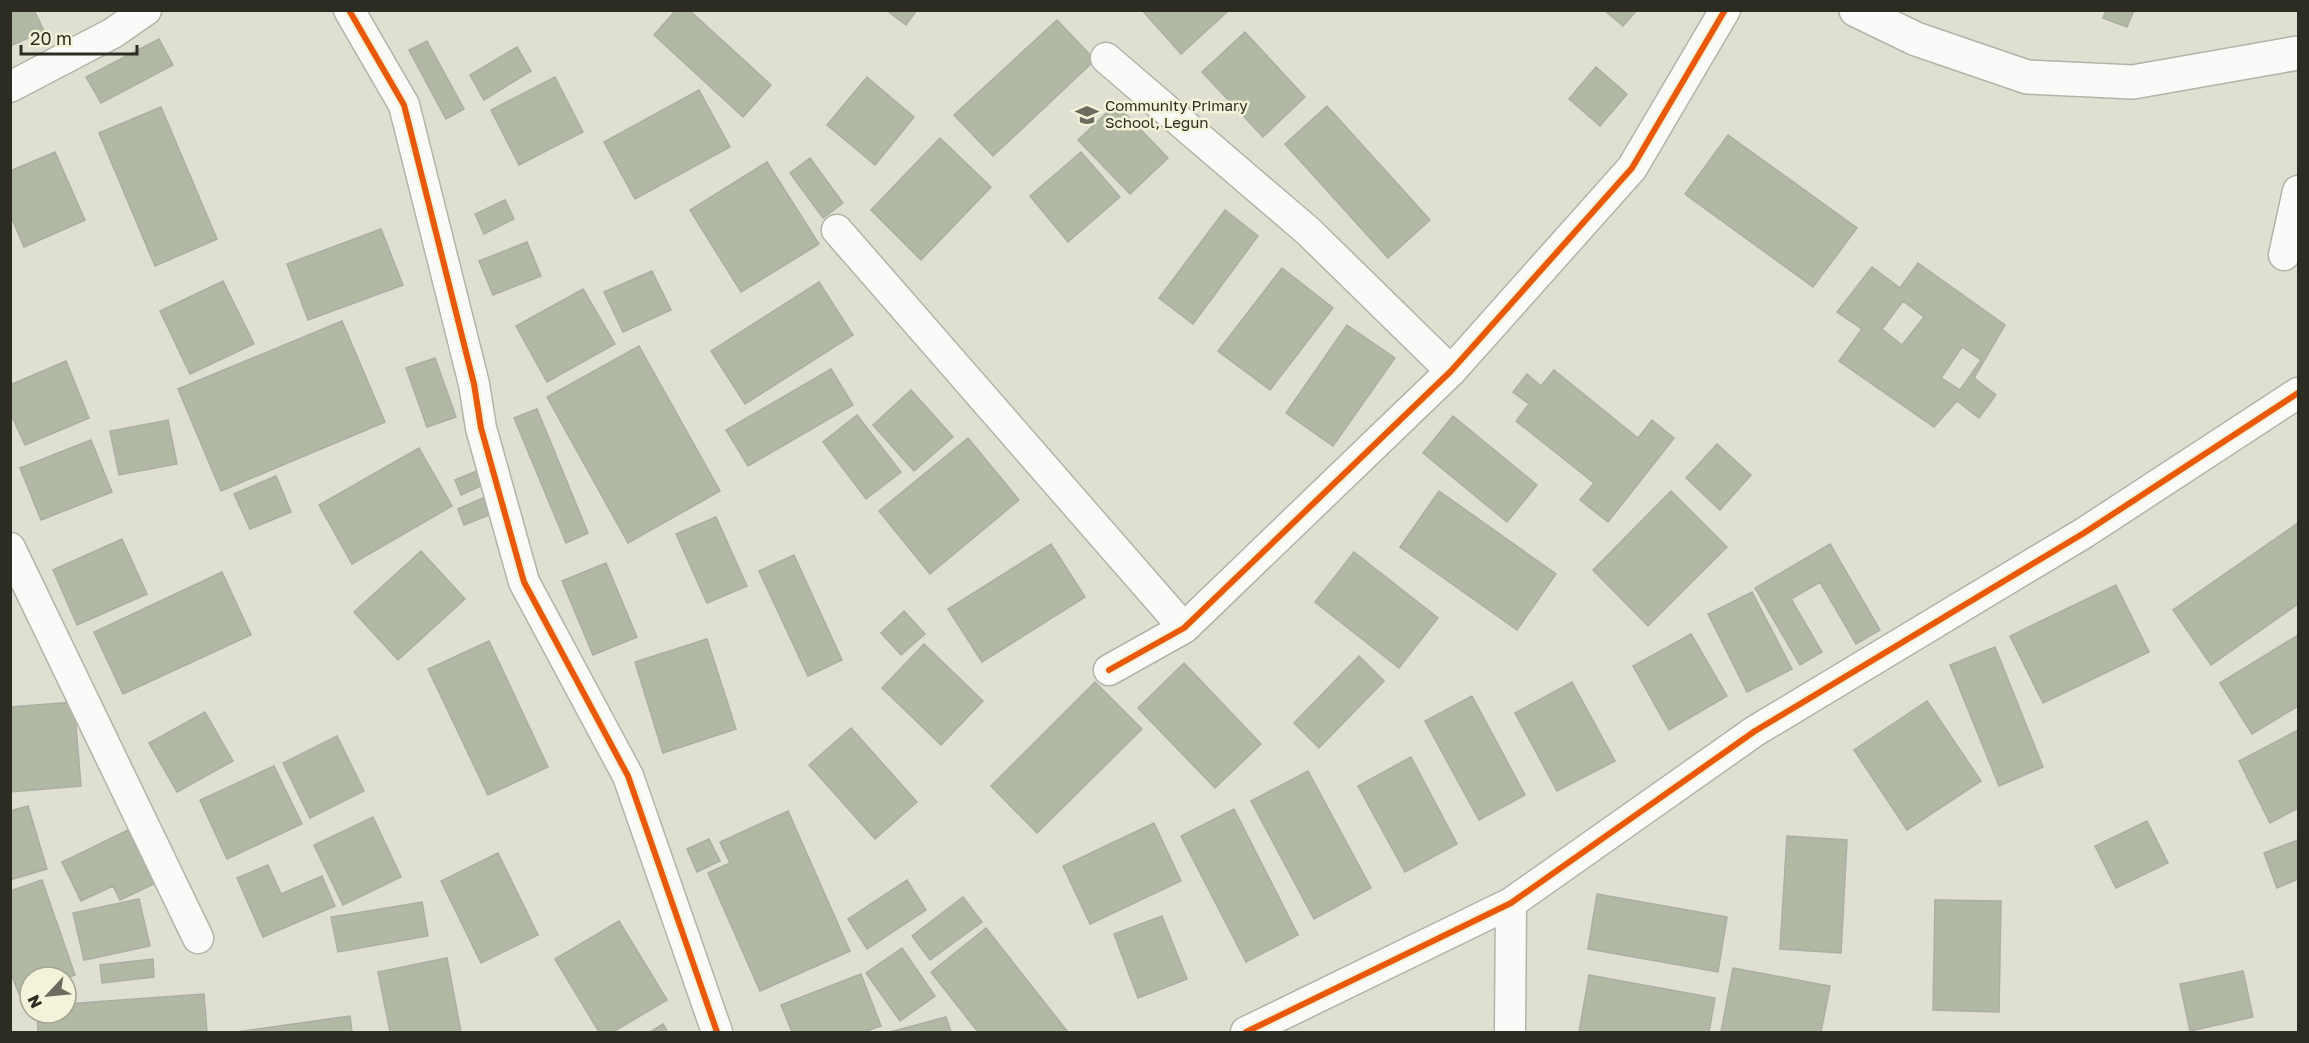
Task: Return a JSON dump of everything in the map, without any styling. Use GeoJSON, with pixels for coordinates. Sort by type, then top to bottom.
{"type":"FeatureCollection","features":[{"type":"Feature","properties":{"kind":"street"},"geometry":{"type":"LineString","coordinates":[[10,87],[113,33],[146,10]]}},
{"type":"Feature","properties":{"kind":"street"},"geometry":{"type":"LineString","coordinates":[[349,10],[404,105],[474,384],[480,428],[524,582],[628,776],[717,1032]]}},
{"type":"Feature","properties":{"kind":"street"},"geometry":{"type":"LineString","coordinates":[[1109,670],[1184,628],[1451,371],[1632,168],[1725,10]]}},
{"type":"Feature","properties":{"kind":"street"},"geometry":{"type":"LineString","coordinates":[[1856,10],[1916,39],[2027,77],[2133,82],[2298,53]]}},
{"type":"Feature","properties":{"kind":"street"},"geometry":{"type":"LineString","coordinates":[[1106,58],[1308,231],[1451,371]]}},
{"type":"Feature","properties":{"kind":"street"},"geometry":{"type":"LineString","coordinates":[[2284,255],[2298,191]]}},
{"type":"Feature","properties":{"kind":"street"},"geometry":{"type":"LineString","coordinates":[[837,230],[1184,628]]}},
{"type":"Feature","properties":{"kind":"street"},"geometry":{"type":"LineString","coordinates":[[1246,1032],[1511,903],[1755,730],[2084,533],[2298,393]]}},
{"type":"Feature","properties":{"kind":"street"},"geometry":{"type":"LineString","coordinates":[[10,548],[198,938]]}},
{"type":"Feature","properties":{"kind":"street"},"geometry":{"type":"LineString","coordinates":[[1510,1032],[1511,903]]}},
{"type":"Feature","properties":{"kind":"building"},"geometry":{"type":"Polygon","coordinates":[[[10,10],[34,10],[44,31],[10,46],[10,10]]]}},
{"type":"Feature","properties":{"kind":"building"},"geometry":{"type":"Polygon","coordinates":[[[676,10],[689,10],[771,85],[743,117],[654,35],[676,10]]]}},
{"type":"Feature","properties":{"kind":"building"},"geometry":{"type":"Polygon","coordinates":[[[886,10],[917,10],[906,25],[886,10]]]}},
{"type":"Feature","properties":{"kind":"building"},"geometry":{"type":"Polygon","coordinates":[[[1142,10],[1225,10],[1227,12],[1181,54],[1142,10]]]}},
{"type":"Feature","properties":{"kind":"building"},"geometry":{"type":"Polygon","coordinates":[[[1604,10],[1637,10],[1623,26],[1604,10]]]}},
{"type":"Feature","properties":{"kind":"building"},"geometry":{"type":"Polygon","coordinates":[[[2106,10],[2134,10],[2127,27],[2103,18],[2106,10]]]}},
{"type":"Feature","properties":{"kind":"building"},"geometry":{"type":"Polygon","coordinates":[[[1057,20],[1095,60],[993,156],[954,115],[1057,20]]]}},
{"type":"Feature","properties":{"kind":"building"},"geometry":{"type":"Polygon","coordinates":[[[1245,32],[1305,97],[1263,137],[1202,72],[1245,32]]]}},
{"type":"Feature","properties":{"kind":"building"},"geometry":{"type":"Polygon","coordinates":[[[159,39],[173,65],[101,103],[86,77],[159,39]]]}},
{"type":"Feature","properties":{"kind":"building"},"geometry":{"type":"Polygon","coordinates":[[[427,41],[464,109],[446,119],[409,50],[427,41]]]}},
{"type":"Feature","properties":{"kind":"building"},"geometry":{"type":"Polygon","coordinates":[[[517,47],[531,71],[484,100],[470,75],[517,47]]]}},
{"type":"Feature","properties":{"kind":"building"},"geometry":{"type":"Polygon","coordinates":[[[1596,67],[1627,94],[1600,126],[1569,99],[1596,67]]]}},
{"type":"Feature","properties":{"kind":"building"},"geometry":{"type":"Polygon","coordinates":[[[555,77],[583,132],[519,165],[491,110],[555,77]]]}},
{"type":"Feature","properties":{"kind":"building"},"geometry":{"type":"Polygon","coordinates":[[[867,77],[914,117],[875,165],[827,125],[867,77]]]}},
{"type":"Feature","properties":{"kind":"building"},"geometry":{"type":"Polygon","coordinates":[[[699,90],[730,147],[635,199],[604,142],[699,90]]]}},
{"type":"Feature","properties":{"kind":"building"},"geometry":{"type":"Polygon","coordinates":[[[1116,104],[1168,158],[1130,194],[1078,140],[1116,104]]]}},
{"type":"Feature","properties":{"kind":"building"},"geometry":{"type":"Polygon","coordinates":[[[1327,106],[1430,220],[1388,258],[1285,144],[1327,106]]]}},
{"type":"Feature","properties":{"kind":"building"},"geometry":{"type":"Polygon","coordinates":[[[161,107],[217,239],[155,266],[99,133],[161,107]]]}},
{"type":"Feature","properties":{"kind":"building"},"geometry":{"type":"Polygon","coordinates":[[[1728,135],[1857,228],[1813,287],[1685,194],[1728,135]]]}},
{"type":"Feature","properties":{"kind":"building"},"geometry":{"type":"Polygon","coordinates":[[[940,138],[991,187],[921,260],[871,210],[940,138]]]}},
{"type":"Feature","properties":{"kind":"building"},"geometry":{"type":"Polygon","coordinates":[[[55,152],[85,220],[24,247],[10,214],[10,171],[55,152]]]}},
{"type":"Feature","properties":{"kind":"building"},"geometry":{"type":"Polygon","coordinates":[[[1081,152],[1120,197],[1068,242],[1030,196],[1081,152]]]}},
{"type":"Feature","properties":{"kind":"building"},"geometry":{"type":"Polygon","coordinates":[[[810,158],[843,203],[823,218],[790,173],[810,158]]]}},
{"type":"Feature","properties":{"kind":"building"},"geometry":{"type":"Polygon","coordinates":[[[767,162],[819,244],[741,292],[690,210],[767,162]]]}},
{"type":"Feature","properties":{"kind":"building"},"geometry":{"type":"Polygon","coordinates":[[[505,200],[514,219],[484,234],[475,214],[505,200]]]}},
{"type":"Feature","properties":{"kind":"building"},"geometry":{"type":"Polygon","coordinates":[[[1225,210],[1258,236],[1193,324],[1159,298],[1225,210]]]}},
{"type":"Feature","properties":{"kind":"building"},"geometry":{"type":"Polygon","coordinates":[[[381,229],[403,285],[308,320],[287,264],[381,229]]]}},
{"type":"Feature","properties":{"kind":"building"},"geometry":{"type":"Polygon","coordinates":[[[527,242],[541,276],[493,295],[479,261],[527,242]]]}},
{"type":"Feature","properties":{"kind":"building"},"geometry":{"type":"Polygon","coordinates":[[[1918,263],[2005,325],[1974,378],[1996,395],[1979,418],[1957,401],[1934,427],[1839,361],[1862,329],[1837,312],[1872,267],[1900,288],[1918,263]],[[1903,301],[1882,329],[1902,345],[1924,317],[1903,301]],[[1962,347],[1941,378],[1960,390],[1981,360],[1962,347]]]}},
{"type":"Feature","properties":{"kind":"building"},"geometry":{"type":"Polygon","coordinates":[[[1282,268],[1333,308],[1270,390],[1218,351],[1282,268]]]}},
{"type":"Feature","properties":{"kind":"building"},"geometry":{"type":"Polygon","coordinates":[[[652,271],[671,310],[623,332],[604,292],[652,271]]]}},
{"type":"Feature","properties":{"kind":"building"},"geometry":{"type":"Polygon","coordinates":[[[223,281],[254,344],[190,374],[160,311],[223,281]]]}},
{"type":"Feature","properties":{"kind":"building"},"geometry":{"type":"Polygon","coordinates":[[[819,282],[853,335],[745,404],[711,351],[819,282]]]}},
{"type":"Feature","properties":{"kind":"building"},"geometry":{"type":"Polygon","coordinates":[[[583,289],[615,344],[547,382],[516,326],[583,289]]]}},
{"type":"Feature","properties":{"kind":"building"},"geometry":{"type":"Polygon","coordinates":[[[342,321],[385,422],[221,491],[178,389],[342,321]]]}},
{"type":"Feature","properties":{"kind":"building"},"geometry":{"type":"Polygon","coordinates":[[[1347,325],[1395,358],[1333,446],[1286,413],[1347,325]]]}},
{"type":"Feature","properties":{"kind":"building"},"geometry":{"type":"Polygon","coordinates":[[[639,346],[720,491],[628,543],[547,397],[639,346]]]}},
{"type":"Feature","properties":{"kind":"building"},"geometry":{"type":"Polygon","coordinates":[[[435,358],[456,417],[427,427],[406,368],[435,358]]]}},
{"type":"Feature","properties":{"kind":"building"},"geometry":{"type":"Polygon","coordinates":[[[66,361],[89,418],[25,445],[10,412],[10,385],[66,361]]]}},
{"type":"Feature","properties":{"kind":"building"},"geometry":{"type":"Polygon","coordinates":[[[831,369],[853,405],[748,466],[726,430],[831,369]]]}},
{"type":"Feature","properties":{"kind":"building"},"geometry":{"type":"Polygon","coordinates":[[[1554,370],[1638,438],[1652,420],[1674,438],[1608,522],[1580,500],[1594,483],[1516,421],[1529,404],[1513,392],[1527,374],[1541,386],[1554,370]]]}},
{"type":"Feature","properties":{"kind":"building"},"geometry":{"type":"Polygon","coordinates":[[[911,390],[953,437],[914,471],[873,425],[911,390]]]}},
{"type":"Feature","properties":{"kind":"building"},"geometry":{"type":"Polygon","coordinates":[[[537,409],[588,533],[566,543],[514,418],[537,409]]]}},
{"type":"Feature","properties":{"kind":"building"},"geometry":{"type":"Polygon","coordinates":[[[857,415],[901,472],[866,499],[823,442],[857,415]]]}},
{"type":"Feature","properties":{"kind":"building"},"geometry":{"type":"Polygon","coordinates":[[[1453,416],[1537,485],[1507,522],[1423,453],[1453,416]]]}},
{"type":"Feature","properties":{"kind":"building"},"geometry":{"type":"Polygon","coordinates":[[[168,420],[177,464],[119,475],[110,431],[168,420]]]}},
{"type":"Feature","properties":{"kind":"building"},"geometry":{"type":"Polygon","coordinates":[[[968,438],[1019,500],[930,574],[879,511],[968,438]]]}},
{"type":"Feature","properties":{"kind":"building"},"geometry":{"type":"Polygon","coordinates":[[[91,440],[112,492],[41,520],[20,468],[91,440]]]}},
{"type":"Feature","properties":{"kind":"building"},"geometry":{"type":"Polygon","coordinates":[[[1717,444],[1751,475],[1720,510],[1686,478],[1717,444]]]}},
{"type":"Feature","properties":{"kind":"building"},"geometry":{"type":"Polygon","coordinates":[[[419,448],[452,506],[352,564],[319,505],[419,448]]]}},
{"type":"Feature","properties":{"kind":"building"},"geometry":{"type":"Polygon","coordinates":[[[479,470],[485,484],[461,495],[455,480],[479,470]]]}},
{"type":"Feature","properties":{"kind":"building"},"geometry":{"type":"Polygon","coordinates":[[[276,476],[291,512],[250,529],[234,494],[276,476]]]}},
{"type":"Feature","properties":{"kind":"building"},"geometry":{"type":"Polygon","coordinates":[[[1439,491],[1556,574],[1517,630],[1400,547],[1439,491]]]}},
{"type":"Feature","properties":{"kind":"building"},"geometry":{"type":"Polygon","coordinates":[[[1671,491],[1727,547],[1648,626],[1593,570],[1671,491]]]}},
{"type":"Feature","properties":{"kind":"building"},"geometry":{"type":"Polygon","coordinates":[[[483,498],[489,515],[464,525],[458,509],[483,498]]]}},
{"type":"Feature","properties":{"kind":"building"},"geometry":{"type":"Polygon","coordinates":[[[716,517],[747,586],[707,603],[676,534],[716,517]]]}},
{"type":"Feature","properties":{"kind":"building"},"geometry":{"type":"Polygon","coordinates":[[[2298,523],[2298,604],[2211,665],[2173,610],[2298,523]]]}},
{"type":"Feature","properties":{"kind":"building"},"geometry":{"type":"Polygon","coordinates":[[[122,539],[147,594],[77,625],[53,570],[122,539]]]}},
{"type":"Feature","properties":{"kind":"building"},"geometry":{"type":"Polygon","coordinates":[[[1051,544],[1085,597],[982,662],[948,609],[1051,544]]]}},
{"type":"Feature","properties":{"kind":"building"},"geometry":{"type":"Polygon","coordinates":[[[1830,544],[1880,630],[1856,644],[1820,582],[1791,599],[1822,652],[1800,665],[1755,588],[1830,544]]]}},
{"type":"Feature","properties":{"kind":"building"},"geometry":{"type":"Polygon","coordinates":[[[421,551],[465,599],[398,660],[354,612],[421,551]]]}},
{"type":"Feature","properties":{"kind":"building"},"geometry":{"type":"Polygon","coordinates":[[[1354,552],[1438,618],[1399,668],[1315,602],[1354,552]]]}},
{"type":"Feature","properties":{"kind":"building"},"geometry":{"type":"Polygon","coordinates":[[[794,555],[842,660],[808,676],[759,571],[794,555]]]}},
{"type":"Feature","properties":{"kind":"building"},"geometry":{"type":"Polygon","coordinates":[[[606,563],[637,637],[593,655],[562,581],[606,563]]]}},
{"type":"Feature","properties":{"kind":"building"},"geometry":{"type":"Polygon","coordinates":[[[222,572],[251,635],[123,694],[94,632],[222,572]]]}},
{"type":"Feature","properties":{"kind":"building"},"geometry":{"type":"Polygon","coordinates":[[[2116,585],[2149,652],[2043,703],[2010,636],[2116,585]]]}},
{"type":"Feature","properties":{"kind":"building"},"geometry":{"type":"Polygon","coordinates":[[[1752,592],[1792,669],[1747,692],[1708,614],[1752,592]]]}},
{"type":"Feature","properties":{"kind":"building"},"geometry":{"type":"Polygon","coordinates":[[[904,611],[925,634],[901,655],[881,633],[904,611]]]}},
{"type":"Feature","properties":{"kind":"building"},"geometry":{"type":"Polygon","coordinates":[[[1691,634],[1727,696],[1669,730],[1633,666],[1691,634]]]}},
{"type":"Feature","properties":{"kind":"building"},"geometry":{"type":"Polygon","coordinates":[[[2298,635],[2298,706],[2252,734],[2220,683],[2298,635]]]}},
{"type":"Feature","properties":{"kind":"building"},"geometry":{"type":"Polygon","coordinates":[[[707,639],[736,729],[663,753],[635,662],[707,639]]]}},
{"type":"Feature","properties":{"kind":"building"},"geometry":{"type":"Polygon","coordinates":[[[489,641],[548,767],[488,795],[428,669],[489,641]]]}},
{"type":"Feature","properties":{"kind":"building"},"geometry":{"type":"Polygon","coordinates":[[[924,644],[983,701],[941,745],[882,688],[924,644]]]}},
{"type":"Feature","properties":{"kind":"building"},"geometry":{"type":"Polygon","coordinates":[[[1995,647],[2043,767],[1999,786],[1950,665],[1995,647]]]}},
{"type":"Feature","properties":{"kind":"building"},"geometry":{"type":"Polygon","coordinates":[[[1359,656],[1384,681],[1319,748],[1294,723],[1359,656]]]}},
{"type":"Feature","properties":{"kind":"building"},"geometry":{"type":"Polygon","coordinates":[[[1184,663],[1261,744],[1215,788],[1138,708],[1184,663]]]}},
{"type":"Feature","properties":{"kind":"building"},"geometry":{"type":"Polygon","coordinates":[[[1095,682],[1142,729],[1037,833],[991,786],[1095,682]]]}},
{"type":"Feature","properties":{"kind":"building"},"geometry":{"type":"Polygon","coordinates":[[[1572,682],[1615,761],[1557,791],[1515,713],[1572,682]]]}},
{"type":"Feature","properties":{"kind":"building"},"geometry":{"type":"Polygon","coordinates":[[[1472,696],[1525,795],[1479,820],[1425,721],[1472,696]]]}},
{"type":"Feature","properties":{"kind":"building"},"geometry":{"type":"Polygon","coordinates":[[[1927,701],[1981,781],[1907,830],[1854,750],[1927,701]]]}},
{"type":"Feature","properties":{"kind":"building"},"geometry":{"type":"Polygon","coordinates":[[[74,702],[81,786],[10,792],[10,707],[74,702]]]}},
{"type":"Feature","properties":{"kind":"building"},"geometry":{"type":"Polygon","coordinates":[[[205,712],[233,761],[177,792],[149,743],[205,712]]]}},
{"type":"Feature","properties":{"kind":"building"},"geometry":{"type":"Polygon","coordinates":[[[851,728],[917,802],[875,839],[809,765],[851,728]]]}},
{"type":"Feature","properties":{"kind":"building"},"geometry":{"type":"Polygon","coordinates":[[[2298,730],[2298,808],[2270,823],[2239,761],[2298,730]]]}},
{"type":"Feature","properties":{"kind":"building"},"geometry":{"type":"Polygon","coordinates":[[[337,736],[364,791],[310,818],[283,763],[337,736]]]}},
{"type":"Feature","properties":{"kind":"building"},"geometry":{"type":"Polygon","coordinates":[[[1411,757],[1457,844],[1405,872],[1358,786],[1411,757]]]}},
{"type":"Feature","properties":{"kind":"building"},"geometry":{"type":"Polygon","coordinates":[[[274,766],[302,824],[227,859],[200,800],[274,766]]]}},
{"type":"Feature","properties":{"kind":"building"},"geometry":{"type":"Polygon","coordinates":[[[1308,771],[1371,888],[1314,919],[1251,801],[1308,771]]]}},
{"type":"Feature","properties":{"kind":"building"},"geometry":{"type":"Polygon","coordinates":[[[28,806],[47,869],[10,880],[10,811],[28,806]]]}},
{"type":"Feature","properties":{"kind":"building"},"geometry":{"type":"Polygon","coordinates":[[[1234,809],[1298,935],[1246,962],[1181,836],[1234,809]]]}},
{"type":"Feature","properties":{"kind":"building"},"geometry":{"type":"Polygon","coordinates":[[[788,811],[850,951],[760,991],[708,873],[730,863],[720,842],[788,811]]]}},
{"type":"Feature","properties":{"kind":"building"},"geometry":{"type":"Polygon","coordinates":[[[373,817],[401,877],[343,905],[314,845],[373,817]]]}},
{"type":"Feature","properties":{"kind":"building"},"geometry":{"type":"Polygon","coordinates":[[[2147,821],[2168,863],[2116,888],[2095,846],[2147,821]]]}},
{"type":"Feature","properties":{"kind":"building"},"geometry":{"type":"Polygon","coordinates":[[[1154,823],[1181,881],[1090,924],[1063,866],[1154,823]]]}},
{"type":"Feature","properties":{"kind":"building"},"geometry":{"type":"Polygon","coordinates":[[[128,830],[154,884],[120,900],[113,886],[81,901],[62,862],[128,830]]]}},
{"type":"Feature","properties":{"kind":"building"},"geometry":{"type":"Polygon","coordinates":[[[1787,836],[1847,840],[1841,953],[1780,949],[1787,836]]]}},
{"type":"Feature","properties":{"kind":"building"},"geometry":{"type":"Polygon","coordinates":[[[709,839],[720,861],[697,872],[687,849],[709,839]]]}},
{"type":"Feature","properties":{"kind":"building"},"geometry":{"type":"Polygon","coordinates":[[[2298,840],[2298,879],[2277,888],[2264,853],[2298,840]]]}},
{"type":"Feature","properties":{"kind":"building"},"geometry":{"type":"Polygon","coordinates":[[[498,853],[538,935],[481,963],[441,881],[498,853]]]}},
{"type":"Feature","properties":{"kind":"building"},"geometry":{"type":"Polygon","coordinates":[[[268,865],[281,894],[322,876],[335,906],[263,937],[237,878],[268,865]]]}},
{"type":"Feature","properties":{"kind":"building"},"geometry":{"type":"Polygon","coordinates":[[[42,880],[72,965],[18,965],[18,991],[10,971],[10,891],[42,880]]]}},
{"type":"Feature","properties":{"kind":"building"},"geometry":{"type":"Polygon","coordinates":[[[907,880],[926,910],[867,949],[848,919],[907,880]]]}},
{"type":"Feature","properties":{"kind":"building"},"geometry":{"type":"Polygon","coordinates":[[[1597,894],[1727,917],[1718,972],[1588,949],[1597,894]]]}},
{"type":"Feature","properties":{"kind":"building"},"geometry":{"type":"Polygon","coordinates":[[[963,897],[982,922],[930,960],[912,936],[963,897]]]}},
{"type":"Feature","properties":{"kind":"building"},"geometry":{"type":"Polygon","coordinates":[[[139,899],[150,946],[84,960],[73,913],[139,899]]]}},
{"type":"Feature","properties":{"kind":"building"},"geometry":{"type":"Polygon","coordinates":[[[1935,900],[2001,901],[1999,1012],[1933,1010],[1935,900]]]}},
{"type":"Feature","properties":{"kind":"building"},"geometry":{"type":"Polygon","coordinates":[[[422,902],[428,936],[338,952],[331,917],[422,902]]]}},
{"type":"Feature","properties":{"kind":"building"},"geometry":{"type":"Polygon","coordinates":[[[1162,916],[1187,979],[1138,998],[1114,934],[1162,916]]]}},
{"type":"Feature","properties":{"kind":"building"},"geometry":{"type":"Polygon","coordinates":[[[619,921],[667,1000],[613,1032],[599,1032],[555,959],[619,921]]]}},
{"type":"Feature","properties":{"kind":"building"},"geometry":{"type":"Polygon","coordinates":[[[986,928],[1067,1031],[978,1032],[931,972],[986,928]]]}},
{"type":"Feature","properties":{"kind":"building"},"geometry":{"type":"Polygon","coordinates":[[[902,948],[935,996],[900,1021],[866,973],[902,948]]]}},
{"type":"Feature","properties":{"kind":"building"},"geometry":{"type":"Polygon","coordinates":[[[447,958],[461,1032],[390,1032],[378,972],[447,958]]]}},
{"type":"Feature","properties":{"kind":"building"},"geometry":{"type":"Polygon","coordinates":[[[153,959],[154,977],[102,983],[100,965],[153,959]]]}},
{"type":"Feature","properties":{"kind":"building"},"geometry":{"type":"Polygon","coordinates":[[[1733,968],[1830,986],[1821,1032],[1721,1032],[1733,968]]]}},
{"type":"Feature","properties":{"kind":"building"},"geometry":{"type":"Polygon","coordinates":[[[2243,971],[2253,1017],[2190,1031],[2180,984],[2243,971]]]}},
{"type":"Feature","properties":{"kind":"building"},"geometry":{"type":"Polygon","coordinates":[[[861,974],[881,1026],[864,1032],[792,1032],[781,1005],[861,974]]]}},
{"type":"Feature","properties":{"kind":"building"},"geometry":{"type":"Polygon","coordinates":[[[1589,975],[1715,998],[1709,1032],[1579,1032],[1589,975]]]}},
{"type":"Feature","properties":{"kind":"building"},"geometry":{"type":"Polygon","coordinates":[[[204,994],[207,1032],[38,1032],[38,1025],[78,1025],[78,1003],[204,994]]]}},
{"type":"Feature","properties":{"kind":"building"},"geometry":{"type":"Polygon","coordinates":[[[350,1016],[352,1032],[237,1032],[350,1016]]]}},
{"type":"Feature","properties":{"kind":"building"},"geometry":{"type":"Polygon","coordinates":[[[946,1017],[951,1032],[890,1032],[946,1017]]]}},
{"type":"Feature","properties":{"kind":"building"},"geometry":{"type":"Polygon","coordinates":[[[663,1024],[668,1032],[650,1032],[663,1024]]]}},
{"type":"Feature","properties":{"kind":"cycle path"},"geometry":{"type":"LineString","coordinates":[[349,10],[404,105],[474,384],[481,428],[524,582],[628,776],[717,1032]]}},
{"type":"Feature","properties":{"kind":"cycle path"},"geometry":{"type":"LineString","coordinates":[[1109,670],[1184,628],[1451,371],[1632,168],[1725,10]]}},
{"type":"Feature","properties":{"kind":"cycle path"},"geometry":{"type":"LineString","coordinates":[[1246,1032],[1511,903],[1755,731],[2084,533],[2298,393]]}},
{"type":"Feature","properties":{"kind":"place","name":"Community Primary School, Legun"},"geometry":{"type":"Point","coordinates":[1087,115]}}]}
